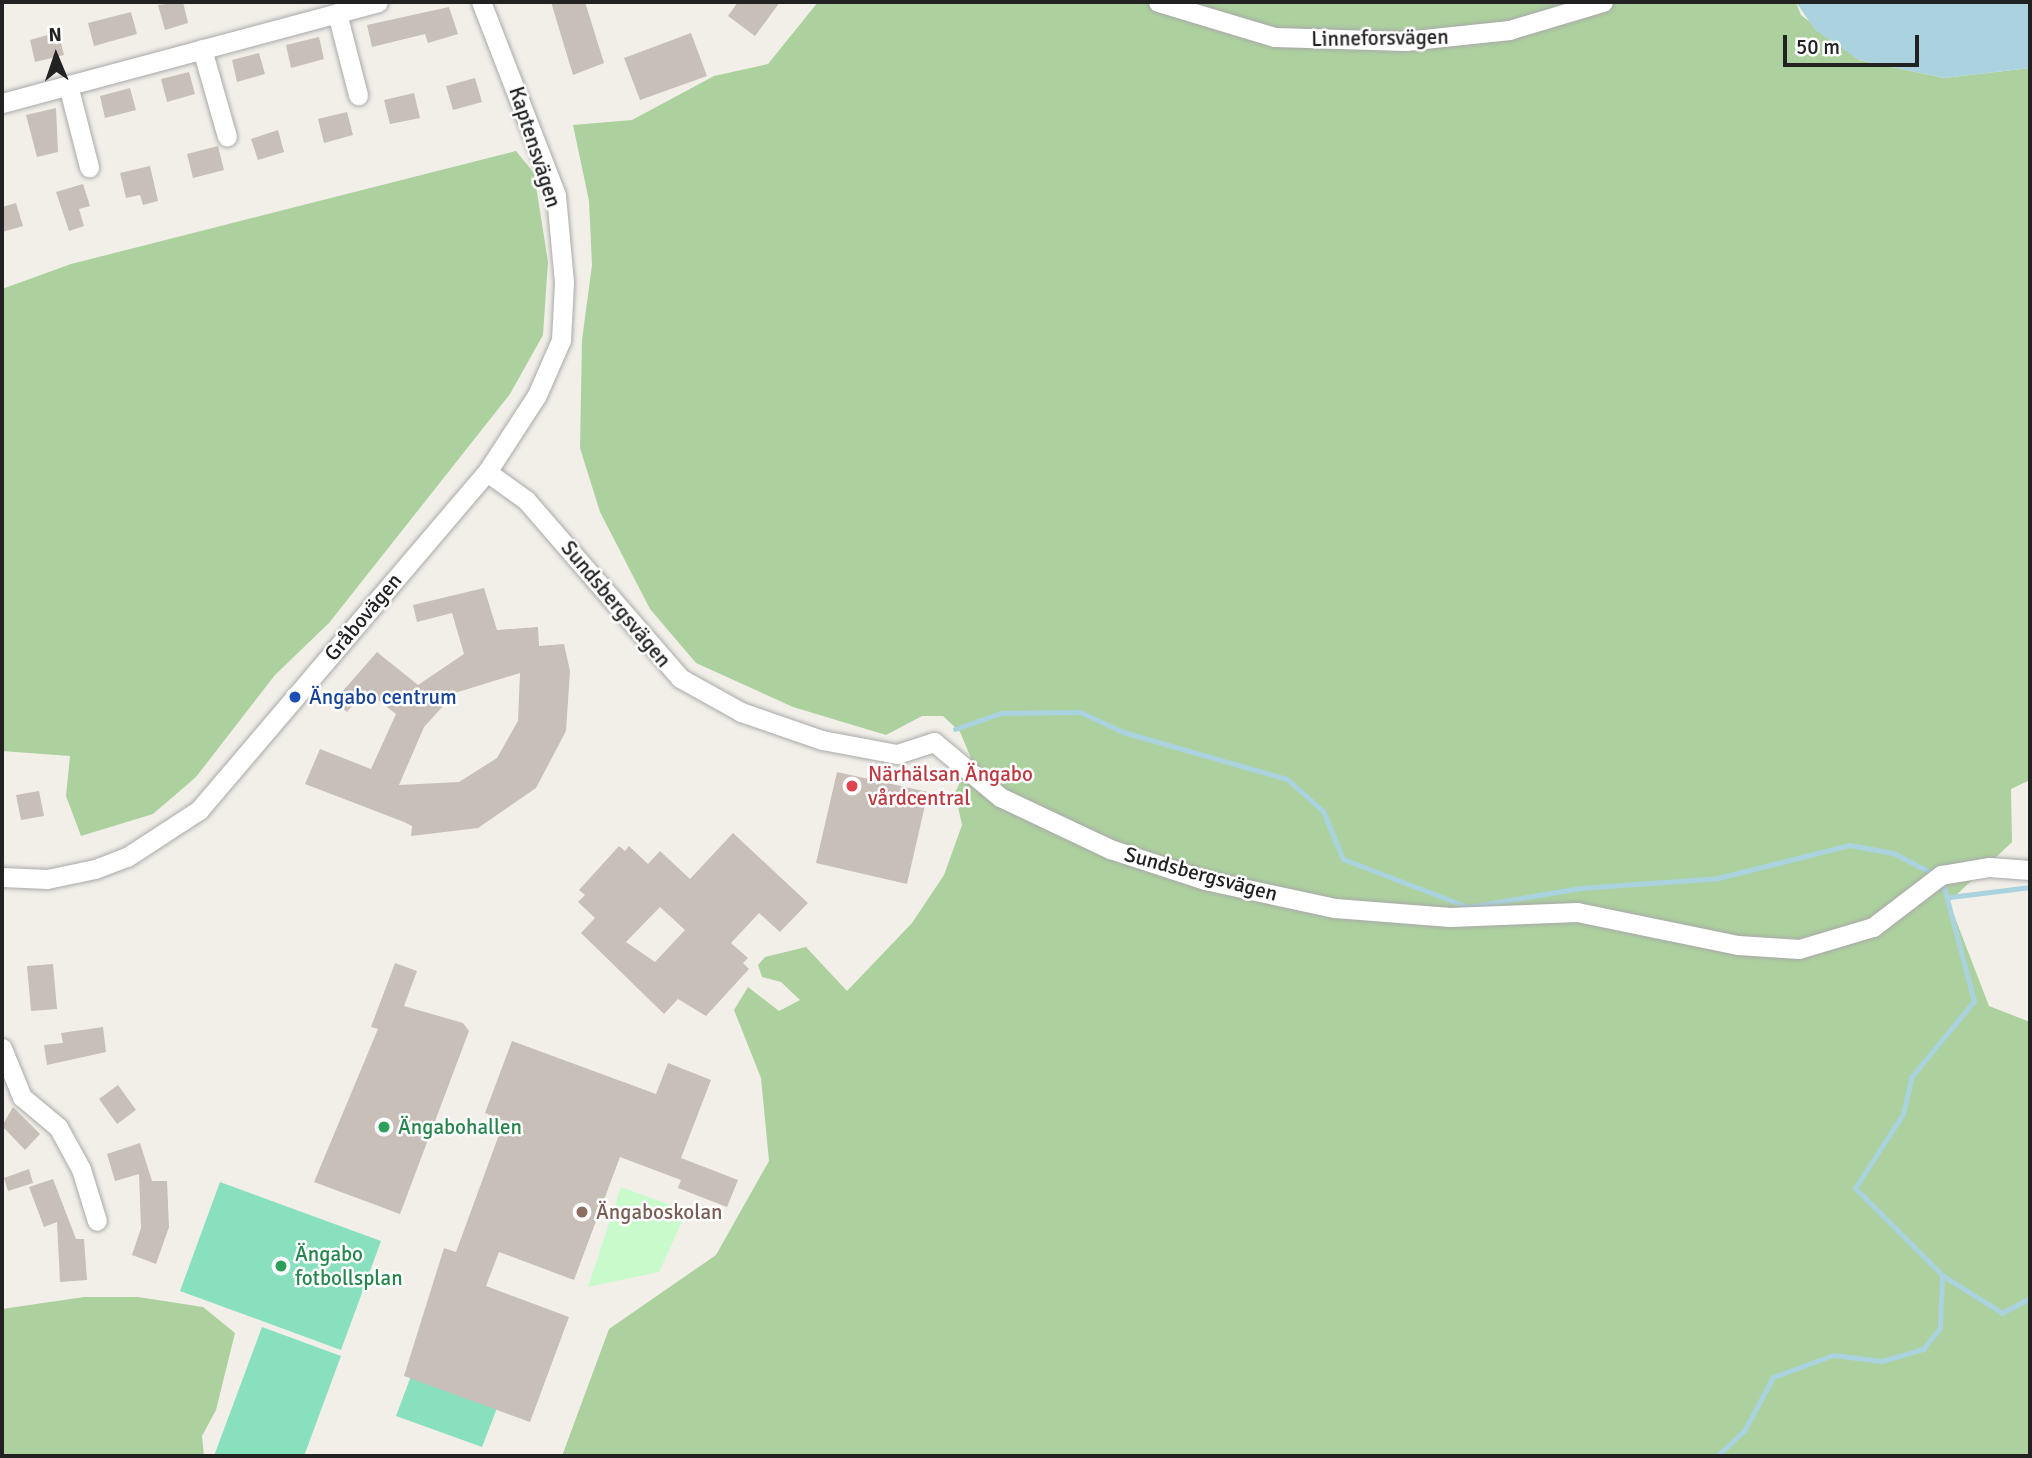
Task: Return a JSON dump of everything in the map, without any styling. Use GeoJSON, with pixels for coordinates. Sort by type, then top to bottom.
{"type":"FeatureCollection","features":[{"type":"Feature","properties":{"kind":"street"},"geometry":{"type":"LineString","coordinates":[[2,103],[378,2]]}},
{"type":"Feature","properties":{"kind":"street","name":"Kaptensvägen"},"geometry":{"type":"LineString","coordinates":[[481,2],[556,195],[564,282],[561,340]]}},
{"type":"Feature","properties":{"kind":"street","name":"Linneforsvägen"},"geometry":{"type":"LineString","coordinates":[[1158,2],[1275,37],[1362,41],[1509,30],[1603,2]]}},
{"type":"Feature","properties":{"kind":"street"},"geometry":{"type":"LineString","coordinates":[[337,13],[358,95]]}},
{"type":"Feature","properties":{"kind":"street"},"geometry":{"type":"LineString","coordinates":[[202,49],[228,137]]}},
{"type":"Feature","properties":{"kind":"street"},"geometry":{"type":"LineString","coordinates":[[68,85],[89,167]]}},
{"type":"Feature","properties":{"kind":"street","name":"Gråbovägen"},"geometry":{"type":"LineString","coordinates":[[2,877],[47,879],[95,869],[127,857],[199,810],[486,472],[537,395],[561,340]]}},
{"type":"Feature","properties":{"kind":"street","name":"Sundsbergsvägen"},"geometry":{"type":"LineString","coordinates":[[486,472],[526,500],[680,678],[741,712],[822,740],[897,754],[934,742],[1000,797],[1110,849],[1205,880],[1335,908],[1450,917],[1577,912],[1738,945],[1799,948],[1873,927],[1941,876],[1989,867],[2030,870]]}},
{"type":"Feature","properties":{"kind":"street"},"geometry":{"type":"LineString","coordinates":[[2,1048],[22,1097],[64,1138],[97,1221]]}},
{"type":"Feature","properties":{"kind":"green space"},"geometry":{"type":"Polygon","coordinates":[[[818,2],[1796,2],[1801,15],[1859,60],[1944,78],[2030,68],[2030,780],[2011,789],[2012,842],[1949,902],[1989,1006],[2030,1022],[2030,1456],[562,1456],[609,1329],[716,1255],[769,1161],[761,1078],[734,1010],[748,987],[779,1011],[800,1000],[781,982],[762,977],[758,965],[765,957],[806,947],[847,991],[912,923],[944,875],[962,825],[955,793],[971,758],[960,732],[943,716],[922,716],[886,735],[793,707],[696,663],[650,609],[600,512],[580,448],[582,340],[592,265],[589,201],[573,125],[632,120],[714,76],[768,64],[818,2]]]}},
{"type":"Feature","properties":{"kind":"green space"},"geometry":{"type":"Polygon","coordinates":[[[516,151],[534,173],[548,262],[543,335],[510,394],[329,623],[275,675],[196,777],[153,814],[81,836],[66,796],[70,756],[2,751],[2,289],[71,264],[516,151]]]}},
{"type":"Feature","properties":{"kind":"green space","name":"Ängabo fotbollsplan"},"geometry":{"type":"Polygon","coordinates":[[[220,1182],[381,1241],[341,1350],[180,1291],[220,1182]]]}},
{"type":"Feature","properties":{"kind":"green space"},"geometry":{"type":"Polygon","coordinates":[[[621,1187],[687,1211],[659,1272],[588,1287],[621,1187]]]}},
{"type":"Feature","properties":{"kind":"green space"},"geometry":{"type":"Polygon","coordinates":[[[84,1297],[138,1297],[203,1307],[235,1333],[216,1410],[202,1436],[204,1456],[2,1456],[2,1309],[84,1297]]]}},
{"type":"Feature","properties":{"kind":"green space"},"geometry":{"type":"Polygon","coordinates":[[[262,1327],[341,1356],[304,1456],[214,1456],[262,1327]]]}},
{"type":"Feature","properties":{"kind":"green space"},"geometry":{"type":"Polygon","coordinates":[[[411,1376],[497,1408],[482,1447],[396,1416],[411,1376]]]}},
{"type":"Feature","properties":{"kind":"water"},"geometry":{"type":"Polygon","coordinates":[[[1796,2],[2030,2],[2030,68],[1944,78],[1859,60],[1815,30],[1796,2]]]}},
{"type":"Feature","properties":{"kind":"building"},"geometry":{"type":"Polygon","coordinates":[[[183,2],[188,23],[165,30],[158,5],[183,2]]]}},
{"type":"Feature","properties":{"kind":"building"},"geometry":{"type":"Polygon","coordinates":[[[551,2],[585,2],[604,63],[573,75],[551,2]]]}},
{"type":"Feature","properties":{"kind":"building"},"geometry":{"type":"Polygon","coordinates":[[[738,2],[780,2],[755,36],[728,16],[738,2]]]}},
{"type":"Feature","properties":{"kind":"building"},"geometry":{"type":"Polygon","coordinates":[[[449,7],[458,34],[428,43],[425,34],[372,47],[367,25],[449,7]]]}},
{"type":"Feature","properties":{"kind":"building"},"geometry":{"type":"Polygon","coordinates":[[[131,12],[137,34],[94,46],[88,23],[131,12]]]}},
{"type":"Feature","properties":{"kind":"building"},"geometry":{"type":"Polygon","coordinates":[[[58,32],[64,55],[35,62],[30,40],[58,32]]]}},
{"type":"Feature","properties":{"kind":"building"},"geometry":{"type":"Polygon","coordinates":[[[691,33],[707,76],[640,100],[624,58],[691,33]]]}},
{"type":"Feature","properties":{"kind":"building"},"geometry":{"type":"Polygon","coordinates":[[[319,37],[324,59],[291,68],[286,45],[319,37]]]}},
{"type":"Feature","properties":{"kind":"building"},"geometry":{"type":"Polygon","coordinates":[[[259,53],[265,74],[237,82],[232,60],[259,53]]]}},
{"type":"Feature","properties":{"kind":"building"},"geometry":{"type":"Polygon","coordinates":[[[189,72],[195,94],[167,102],[161,79],[189,72]]]}},
{"type":"Feature","properties":{"kind":"building"},"geometry":{"type":"Polygon","coordinates":[[[475,78],[482,102],[453,110],[446,86],[475,78]]]}},
{"type":"Feature","properties":{"kind":"building"},"geometry":{"type":"Polygon","coordinates":[[[130,88],[136,110],[105,118],[100,96],[130,88]]]}},
{"type":"Feature","properties":{"kind":"building"},"geometry":{"type":"Polygon","coordinates":[[[414,93],[420,118],[390,124],[384,100],[414,93]]]}},
{"type":"Feature","properties":{"kind":"building"},"geometry":{"type":"Polygon","coordinates":[[[56,108],[58,152],[37,157],[26,115],[56,108]]]}},
{"type":"Feature","properties":{"kind":"building"},"geometry":{"type":"Polygon","coordinates":[[[347,112],[353,135],[324,143],[318,119],[347,112]]]}},
{"type":"Feature","properties":{"kind":"building"},"geometry":{"type":"Polygon","coordinates":[[[278,130],[284,152],[258,160],[251,139],[278,130]]]}},
{"type":"Feature","properties":{"kind":"building"},"geometry":{"type":"Polygon","coordinates":[[[218,146],[224,170],[193,178],[187,154],[218,146]]]}},
{"type":"Feature","properties":{"kind":"building"},"geometry":{"type":"Polygon","coordinates":[[[150,166],[158,201],[143,205],[140,195],[126,198],[120,173],[150,166]]]}},
{"type":"Feature","properties":{"kind":"building"},"geometry":{"type":"Polygon","coordinates":[[[83,184],[90,206],[79,209],[84,226],[69,231],[56,192],[83,184]]]}},
{"type":"Feature","properties":{"kind":"building"},"geometry":{"type":"Polygon","coordinates":[[[16,203],[23,226],[2,232],[2,207],[16,203]]]}},
{"type":"Feature","properties":{"kind":"building"},"geometry":{"type":"Polygon","coordinates":[[[484,588],[497,630],[538,627],[539,646],[564,644],[570,671],[566,731],[536,788],[478,828],[411,836],[412,826],[404,822],[305,784],[320,749],[371,769],[396,714],[365,690],[347,712],[334,701],[377,652],[418,685],[464,654],[452,613],[417,622],[413,605],[484,588]],[[520,673],[455,693],[424,727],[399,785],[459,782],[497,758],[518,721],[520,673]]]}},
{"type":"Feature","properties":{"kind":"building"},"geometry":{"type":"Polygon","coordinates":[[[837,772],[928,792],[907,884],[816,863],[837,772]]]}},
{"type":"Feature","properties":{"kind":"building"},"geometry":{"type":"Polygon","coordinates":[[[39,791],[44,816],[21,820],[16,795],[39,791]]]}},
{"type":"Feature","properties":{"kind":"building"},"geometry":{"type":"Polygon","coordinates":[[[733,833],[808,903],[780,932],[759,913],[731,943],[748,958],[743,963],[749,969],[706,1016],[678,999],[664,1014],[581,933],[595,918],[578,902],[585,895],[579,890],[619,846],[625,851],[629,846],[648,864],[660,851],[690,879],[733,833]],[[660,907],[626,942],[655,962],[685,930],[660,907]]]}},
{"type":"Feature","properties":{"kind":"building","name":"Ängabohallen"},"geometry":{"type":"Polygon","coordinates":[[[395,963],[417,971],[404,1006],[463,1023],[469,1031],[400,1214],[314,1182],[378,1029],[371,1027],[395,963]]]}},
{"type":"Feature","properties":{"kind":"building"},"geometry":{"type":"Polygon","coordinates":[[[53,964],[57,1009],[31,1011],[27,966],[53,964]]]}},
{"type":"Feature","properties":{"kind":"building"},"geometry":{"type":"Polygon","coordinates":[[[103,1027],[106,1052],[47,1065],[44,1045],[63,1043],[61,1033],[103,1027]]]}},
{"type":"Feature","properties":{"kind":"building"},"geometry":{"type":"Polygon","coordinates":[[[512,1041],[656,1094],[668,1063],[711,1080],[681,1158],[738,1180],[727,1207],[678,1188],[681,1180],[620,1157],[574,1280],[499,1252],[486,1286],[569,1317],[530,1422],[404,1376],[444,1248],[456,1252],[504,1121],[485,1113],[512,1041]]]}},
{"type":"Feature","properties":{"kind":"building"},"geometry":{"type":"Polygon","coordinates":[[[118,1085],[136,1110],[117,1124],[99,1099],[118,1085]]]}},
{"type":"Feature","properties":{"kind":"building"},"geometry":{"type":"Polygon","coordinates":[[[13,1107],[40,1134],[25,1150],[2,1126],[13,1107]]]}},
{"type":"Feature","properties":{"kind":"building"},"geometry":{"type":"Polygon","coordinates":[[[140,1143],[152,1181],[167,1181],[169,1227],[156,1264],[132,1255],[141,1228],[139,1174],[115,1181],[107,1154],[140,1143]]]}},
{"type":"Feature","properties":{"kind":"building"},"geometry":{"type":"Polygon","coordinates":[[[29,1169],[33,1183],[8,1191],[4,1178],[29,1169]]]}},
{"type":"Feature","properties":{"kind":"building"},"geometry":{"type":"Polygon","coordinates":[[[53,1179],[76,1239],[84,1239],[87,1280],[60,1282],[57,1222],[44,1227],[29,1187],[53,1179]]]}},
{"type":"Feature","properties":{"kind":"waterway"},"geometry":{"type":"LineString","coordinates":[[955,729],[1001,713],[1080,712],[1123,732],[1287,779],[1323,811],[1343,859],[1468,907],[1580,888],[1718,878],[1849,845],[1893,853],[1934,874]]}},
{"type":"Feature","properties":{"kind":"waterway"},"geometry":{"type":"LineString","coordinates":[[1717,1456],[1744,1431],[1773,1377],[1833,1355],[1882,1361],[1923,1349],[1940,1328],[1942,1275],[1855,1188],[1903,1114],[1912,1076],[1974,1001],[1942,880]]}},
{"type":"Feature","properties":{"kind":"waterway"},"geometry":{"type":"LineString","coordinates":[[1950,897],[2030,887]]}},
{"type":"Feature","properties":{"kind":"waterway"},"geometry":{"type":"LineString","coordinates":[[1942,1275],[2002,1313],[2030,1298]]}},
{"type":"Feature","properties":{"kind":"place","name":"Ängabo centrum"},"geometry":{"type":"Point","coordinates":[295,697]}},
{"type":"Feature","properties":{"kind":"place","name":"Närhälsan Ängabo vårdcentral"},"geometry":{"type":"Point","coordinates":[852,786]}},
{"type":"Feature","properties":{"kind":"place","name":"Ängabohallen"},"geometry":{"type":"Point","coordinates":[384,1127]}},
{"type":"Feature","properties":{"kind":"place","name":"Ängaboskolan"},"geometry":{"type":"Point","coordinates":[582,1212]}},
{"type":"Feature","properties":{"kind":"place","name":"Ängabo fotbollsplan"},"geometry":{"type":"Point","coordinates":[281,1266]}}]}
